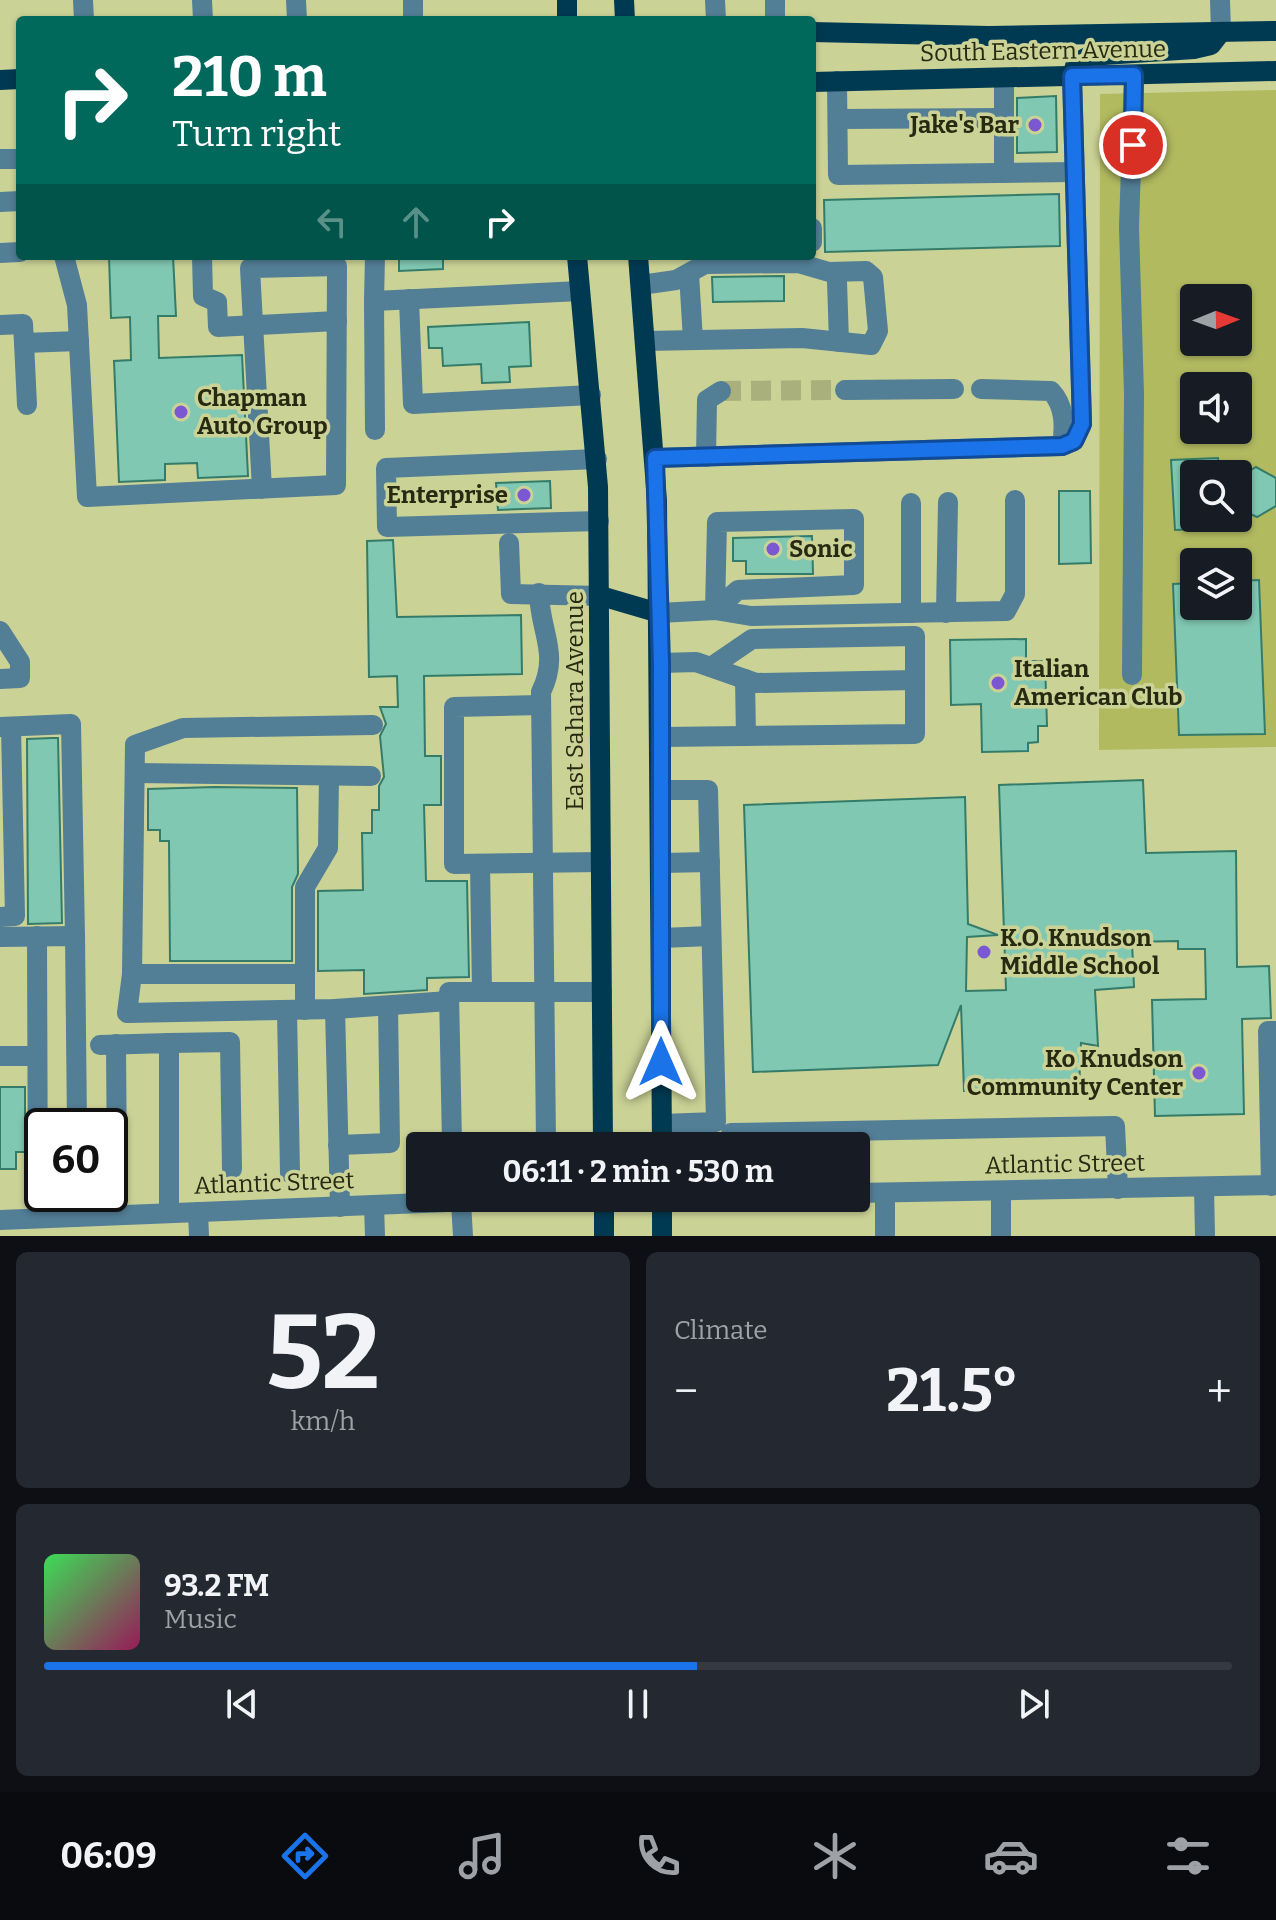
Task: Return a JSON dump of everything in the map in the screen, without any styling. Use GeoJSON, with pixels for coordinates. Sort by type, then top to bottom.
{"type":"FeatureCollection","features":[{"type":"Feature","properties":{"kind":"main road","name":"South Eastern Avenue"},"geometry":{"type":"LineString","coordinates":[[816,32],[989,36],[1276,31]]}},
{"type":"Feature","properties":{"kind":"main road"},"geometry":{"type":"LineString","coordinates":[[1072,76],[1076,63],[1089,56],[1194,49],[1211,45],[1221,32]]}},
{"type":"Feature","properties":{"kind":"main road","name":"South Eastern Avenue"},"geometry":{"type":"LineString","coordinates":[[816,82],[1134,75],[1276,67]]}},
{"type":"Feature","properties":{"kind":"main road","name":"East Sahara Avenue"},"geometry":{"type":"LineString","coordinates":[[577,260],[597,459],[599,521],[603,1132]]}},
{"type":"Feature","properties":{"kind":"main road"},"geometry":{"type":"LineString","coordinates":[[638,260],[655,458],[661,663],[662,1132]]}},
{"type":"Feature","properties":{"kind":"main road"},"geometry":{"type":"LineString","coordinates":[[601,596],[659,613]]}},
{"type":"Feature","properties":{"kind":"main road"},"geometry":{"type":"LineString","coordinates":[[604,1212],[604,1236]]}},
{"type":"Feature","properties":{"kind":"main road"},"geometry":{"type":"LineString","coordinates":[[662,1212],[662,1236]]}},
{"type":"Feature","properties":{"kind":"street"},"geometry":{"type":"LineString","coordinates":[[1220,0],[1221,32]]}},
{"type":"Feature","properties":{"kind":"street"},"geometry":{"type":"LineString","coordinates":[[1132,675],[1134,394],[1129,227],[1134,75]]}},
{"type":"Feature","properties":{"kind":"street"},"geometry":{"type":"LineString","coordinates":[[655,458],[1062,446],[1074,441],[1082,424],[1072,76]]}},
{"type":"Feature","properties":{"kind":"street"},"geometry":{"type":"LineString","coordinates":[[1004,78],[1004,173]]}},
{"type":"Feature","properties":{"kind":"street"},"geometry":{"type":"LineString","coordinates":[[837,81],[838,175],[1074,172]]}},
{"type":"Feature","properties":{"kind":"street"},"geometry":{"type":"LineString","coordinates":[[838,119],[1004,118]]}},
{"type":"Feature","properties":{"kind":"street"},"geometry":{"type":"LineString","coordinates":[[65,260],[77,305],[87,497],[262,489],[336,485],[337,266],[250,268],[262,489]]}},
{"type":"Feature","properties":{"kind":"street"},"geometry":{"type":"LineString","coordinates":[[202,260],[203,296],[217,302],[218,327],[337,321]]}},
{"type":"Feature","properties":{"kind":"street"},"geometry":{"type":"LineString","coordinates":[[375,260],[375,430]]}},
{"type":"Feature","properties":{"kind":"street"},"geometry":{"type":"LineString","coordinates":[[641,285],[676,280],[705,264],[798,263],[829,272],[866,271],[873,277],[878,331],[871,345],[802,338],[646,341]]}},
{"type":"Feature","properties":{"kind":"street"},"geometry":{"type":"LineString","coordinates":[[689,274],[693,340]]}},
{"type":"Feature","properties":{"kind":"street"},"geometry":{"type":"LineString","coordinates":[[837,281],[839,342]]}},
{"type":"Feature","properties":{"kind":"street"},"geometry":{"type":"LineString","coordinates":[[374,301],[580,291]]}},
{"type":"Feature","properties":{"kind":"street"},"geometry":{"type":"LineString","coordinates":[[409,299],[413,404],[591,395]]}},
{"type":"Feature","properties":{"kind":"street"},"geometry":{"type":"LineString","coordinates":[[0,325],[23,324],[27,405]]}},
{"type":"Feature","properties":{"kind":"street"},"geometry":{"type":"LineString","coordinates":[[24,343],[79,341]]}},
{"type":"Feature","properties":{"kind":"street"},"geometry":{"type":"LineString","coordinates":[[845,390],[954,389]]}},
{"type":"Feature","properties":{"kind":"street"},"geometry":{"type":"LineString","coordinates":[[981,389],[1051,391],[1059,400],[1062,413],[1062,446]]}},
{"type":"Feature","properties":{"kind":"street"},"geometry":{"type":"LineString","coordinates":[[706,457],[707,400],[721,391]]}},
{"type":"Feature","properties":{"kind":"street"},"geometry":{"type":"LineString","coordinates":[[597,459],[386,468],[387,527],[599,521]]}},
{"type":"Feature","properties":{"kind":"street"},"geometry":{"type":"LineString","coordinates":[[659,613],[715,610],[751,616],[1006,611],[1012,605],[1015,500]]}},
{"type":"Feature","properties":{"kind":"street"},"geometry":{"type":"LineString","coordinates":[[946,613],[948,502]]}},
{"type":"Feature","properties":{"kind":"street"},"geometry":{"type":"LineString","coordinates":[[911,503],[911,613]]}},
{"type":"Feature","properties":{"kind":"street"},"geometry":{"type":"LineString","coordinates":[[854,519],[854,585],[738,590],[715,610],[717,522],[854,519]]}},
{"type":"Feature","properties":{"kind":"street"},"geometry":{"type":"LineString","coordinates":[[509,543],[511,594],[601,596]]}},
{"type":"Feature","properties":{"kind":"street"},"geometry":{"type":"LineString","coordinates":[[539,593],[540,621],[551,648],[550,673],[541,692],[544,992],[546,1142],[452,1144],[449,992],[482,992],[544,992],[602,992]]}},
{"type":"Feature","properties":{"kind":"street"},"geometry":{"type":"LineString","coordinates":[[0,631],[20,662],[20,678],[0,679]]}},
{"type":"Feature","properties":{"kind":"street"},"geometry":{"type":"LineString","coordinates":[[661,737],[915,734],[915,636],[752,639],[711,667]]}},
{"type":"Feature","properties":{"kind":"street"},"geometry":{"type":"LineString","coordinates":[[661,663],[696,662],[756,683],[915,680]]}},
{"type":"Feature","properties":{"kind":"street"},"geometry":{"type":"LineString","coordinates":[[745,679],[746,736]]}},
{"type":"Feature","properties":{"kind":"street"},"geometry":{"type":"LineString","coordinates":[[541,705],[454,707],[454,864],[601,862]]}},
{"type":"Feature","properties":{"kind":"street"},"geometry":{"type":"LineString","coordinates":[[0,917],[15,916],[6,727],[71,724],[77,1108]]}},
{"type":"Feature","properties":{"kind":"street"},"geometry":{"type":"LineString","coordinates":[[373,725],[183,728],[135,745],[132,974],[127,1013],[335,1009],[449,1001]]}},
{"type":"Feature","properties":{"kind":"street"},"geometry":{"type":"LineString","coordinates":[[135,773],[371,776]]}},
{"type":"Feature","properties":{"kind":"street"},"geometry":{"type":"LineString","coordinates":[[290,1173],[296,1010],[305,974],[305,887],[328,848],[329,776]]}},
{"type":"Feature","properties":{"kind":"street"},"geometry":{"type":"LineString","coordinates":[[661,790],[708,790],[711,936],[726,1132]]}},
{"type":"Feature","properties":{"kind":"street"},"geometry":{"type":"LineString","coordinates":[[661,863],[710,862]]}},
{"type":"Feature","properties":{"kind":"street"},"geometry":{"type":"LineString","coordinates":[[480,864],[482,992]]}},
{"type":"Feature","properties":{"kind":"street"},"geometry":{"type":"LineString","coordinates":[[37,936],[38,1218]]}},
{"type":"Feature","properties":{"kind":"street"},"geometry":{"type":"LineString","coordinates":[[0,937],[75,936]]}},
{"type":"Feature","properties":{"kind":"street"},"geometry":{"type":"LineString","coordinates":[[661,938],[711,936]]}},
{"type":"Feature","properties":{"kind":"street"},"geometry":{"type":"LineString","coordinates":[[132,974],[305,974]]}},
{"type":"Feature","properties":{"kind":"street"},"geometry":{"type":"LineString","coordinates":[[338,1145],[390,1143],[388,1006]]}},
{"type":"Feature","properties":{"kind":"street"},"geometry":{"type":"LineString","coordinates":[[335,1009],[340,1207]]}},
{"type":"Feature","properties":{"kind":"street"},"geometry":{"type":"LineString","coordinates":[[1274,1186],[1268,1031],[1276,1031]]}},
{"type":"Feature","properties":{"kind":"street"},"geometry":{"type":"LineString","coordinates":[[112,1108],[108,1044],[230,1042],[232,1169]]}},
{"type":"Feature","properties":{"kind":"street"},"geometry":{"type":"LineString","coordinates":[[169,1043],[169,1213]]}},
{"type":"Feature","properties":{"kind":"street"},"geometry":{"type":"LineString","coordinates":[[0,1056],[37,1056]]}},
{"type":"Feature","properties":{"kind":"street"},"geometry":{"type":"LineString","coordinates":[[662,1124],[713,1132]]}},
{"type":"Feature","properties":{"kind":"street"},"geometry":{"type":"LineString","coordinates":[[823,1132],[1115,1126],[1118,1189]]}},
{"type":"Feature","properties":{"kind":"street","name":"Atlantic Street"},"geometry":{"type":"LineString","coordinates":[[870,1193],[1274,1186]]}},
{"type":"Feature","properties":{"kind":"street"},"geometry":{"type":"LineString","coordinates":[[1204,1187],[1205,1236]]}},
{"type":"Feature","properties":{"kind":"street"},"geometry":{"type":"LineString","coordinates":[[1001,1192],[1001,1236]]}},
{"type":"Feature","properties":{"kind":"street"},"geometry":{"type":"LineString","coordinates":[[885,1193],[885,1236]]}},
{"type":"Feature","properties":{"kind":"street","name":"Atlantic Street"},"geometry":{"type":"LineString","coordinates":[[0,1220],[406,1204]]}},
{"type":"Feature","properties":{"kind":"street"},"geometry":{"type":"LineString","coordinates":[[374,1205],[375,1236]]}},
{"type":"Feature","properties":{"kind":"street"},"geometry":{"type":"LineString","coordinates":[[77,1212],[77,1217]]}},
{"type":"Feature","properties":{"kind":"street"},"geometry":{"type":"LineString","coordinates":[[198,1212],[199,1236]]}},
{"type":"Feature","properties":{"kind":"street"},"geometry":{"type":"LineString","coordinates":[[462,1212],[463,1236]]}},
{"type":"Feature","properties":{"kind":"green space"},"geometry":{"type":"Polygon","coordinates":[[[1276,90],[1276,747],[1099,750],[1100,94],[1276,90]]]}},
{"type":"Feature","properties":{"kind":"building","name":"Jake's Bar"},"geometry":{"type":"Polygon","coordinates":[[[1056,96],[1057,152],[1017,153],[1017,98],[1056,96]]]}},
{"type":"Feature","properties":{"kind":"building"},"geometry":{"type":"Polygon","coordinates":[[[1059,194],[1060,246],[825,252],[824,200],[1059,194]]]}},
{"type":"Feature","properties":{"kind":"building","name":"Chapman Auto Group"},"geometry":{"type":"Polygon","coordinates":[[[109,260],[173,260],[176,316],[158,316],[159,358],[242,355],[248,476],[198,478],[197,463],[165,464],[165,480],[119,482],[114,361],[131,360],[130,317],[111,318],[109,260]]]}},
{"type":"Feature","properties":{"kind":"building"},"geometry":{"type":"Polygon","coordinates":[[[399,260],[443,260],[443,269],[399,271],[399,260]]]}},
{"type":"Feature","properties":{"kind":"building"},"geometry":{"type":"Polygon","coordinates":[[[784,276],[784,301],[713,302],[712,277],[784,276]]]}},
{"type":"Feature","properties":{"kind":"building"},"geometry":{"type":"Polygon","coordinates":[[[529,322],[531,366],[509,367],[510,382],[482,383],[481,364],[443,366],[442,348],[429,348],[428,327],[529,322]]]}},
{"type":"Feature","properties":{"kind":"building"},"geometry":{"type":"Polygon","coordinates":[[[1218,458],[1180,460],[1180,530],[1175,530],[1171,460],[1218,458]]]}},
{"type":"Feature","properties":{"kind":"building"},"geometry":{"type":"Polygon","coordinates":[[[1256,467],[1276,478],[1276,506],[1257,517],[1252,515],[1252,469],[1256,467]]]}},
{"type":"Feature","properties":{"kind":"building","name":"Enterprise"},"geometry":{"type":"Polygon","coordinates":[[[550,481],[551,508],[498,510],[496,483],[550,481]]]}},
{"type":"Feature","properties":{"kind":"building"},"geometry":{"type":"Polygon","coordinates":[[[1059,491],[1090,491],[1091,563],[1059,564],[1059,491]]]}},
{"type":"Feature","properties":{"kind":"building","name":"Sonic"},"geometry":{"type":"Polygon","coordinates":[[[812,536],[813,574],[746,574],[746,561],[733,561],[733,538],[812,536]]]}},
{"type":"Feature","properties":{"kind":"building"},"geometry":{"type":"Polygon","coordinates":[[[393,540],[397,617],[521,615],[522,674],[424,676],[425,756],[441,756],[441,805],[424,805],[426,881],[467,881],[469,977],[427,978],[427,990],[364,994],[364,970],[318,971],[318,891],[363,890],[362,833],[372,833],[372,810],[379,810],[379,786],[384,777],[380,736],[386,724],[380,707],[398,707],[397,676],[369,677],[367,541],[393,540]]]}},
{"type":"Feature","properties":{"kind":"building"},"geometry":{"type":"Polygon","coordinates":[[[1252,580],[1259,580],[1265,734],[1179,735],[1173,584],[1180,584],[1180,620],[1252,620],[1252,580]]]}},
{"type":"Feature","properties":{"kind":"building","name":"Italian American Club"},"geometry":{"type":"Polygon","coordinates":[[[1026,639],[1026,661],[1045,661],[1047,726],[1038,726],[1038,742],[1028,743],[1028,751],[982,752],[981,704],[951,705],[950,640],[1026,639]]]}},
{"type":"Feature","properties":{"kind":"building"},"geometry":{"type":"Polygon","coordinates":[[[58,738],[62,923],[28,924],[27,739],[58,738]]]}},
{"type":"Feature","properties":{"kind":"building"},"geometry":{"type":"Polygon","coordinates":[[[1143,780],[1146,853],[1236,851],[1237,967],[1269,966],[1271,1018],[1242,1019],[1244,1114],[1155,1116],[1152,1000],[1206,999],[1205,949],[1178,949],[1178,941],[1132,942],[1134,987],[1095,990],[1098,1046],[1081,1043],[1079,1089],[964,1091],[961,1005],[938,1065],[753,1072],[744,805],[965,797],[968,924],[998,935],[967,937],[966,991],[1006,990],[999,785],[1143,780]]]}},
{"type":"Feature","properties":{"kind":"building"},"geometry":{"type":"Polygon","coordinates":[[[297,788],[298,874],[292,887],[292,961],[170,961],[169,841],[160,841],[160,830],[148,830],[148,789],[297,788]]]}},
{"type":"Feature","properties":{"kind":"building"},"geometry":{"type":"Polygon","coordinates":[[[0,1087],[25,1087],[24,1152],[16,1152],[16,1169],[0,1169],[0,1087]]]}},
{"type":"Feature","properties":{"kind":"tunnel"},"geometry":{"type":"LineString","coordinates":[[721,391],[845,390]]}},
{"type":"Feature","properties":{"kind":"place","name":"Jake's Bar"},"geometry":{"type":"Point","coordinates":[1035,125]}},
{"type":"Feature","properties":{"kind":"place","name":"Chapman Auto Group"},"geometry":{"type":"Point","coordinates":[181,412]}},
{"type":"Feature","properties":{"kind":"place","name":"Enterprise"},"geometry":{"type":"Point","coordinates":[524,495]}},
{"type":"Feature","properties":{"kind":"place","name":"Sonic"},"geometry":{"type":"Point","coordinates":[773,549]}},
{"type":"Feature","properties":{"kind":"place","name":"Italian American Club"},"geometry":{"type":"Point","coordinates":[998,683]}},
{"type":"Feature","properties":{"kind":"place","name":"K.O. Knudson Middle School"},"geometry":{"type":"Point","coordinates":[984,952]}},
{"type":"Feature","properties":{"kind":"place","name":"Ko Knudson Community Center"},"geometry":{"type":"Point","coordinates":[1199,1073]}},
{"type":"Feature","properties":{"kind":"route"},"geometry":{"type":"LineString","coordinates":[[661,1062],[661,663],[655,458],[1062,446],[1074,441],[1082,424],[1072,76],[1134,75],[1133,145]]}}]}
